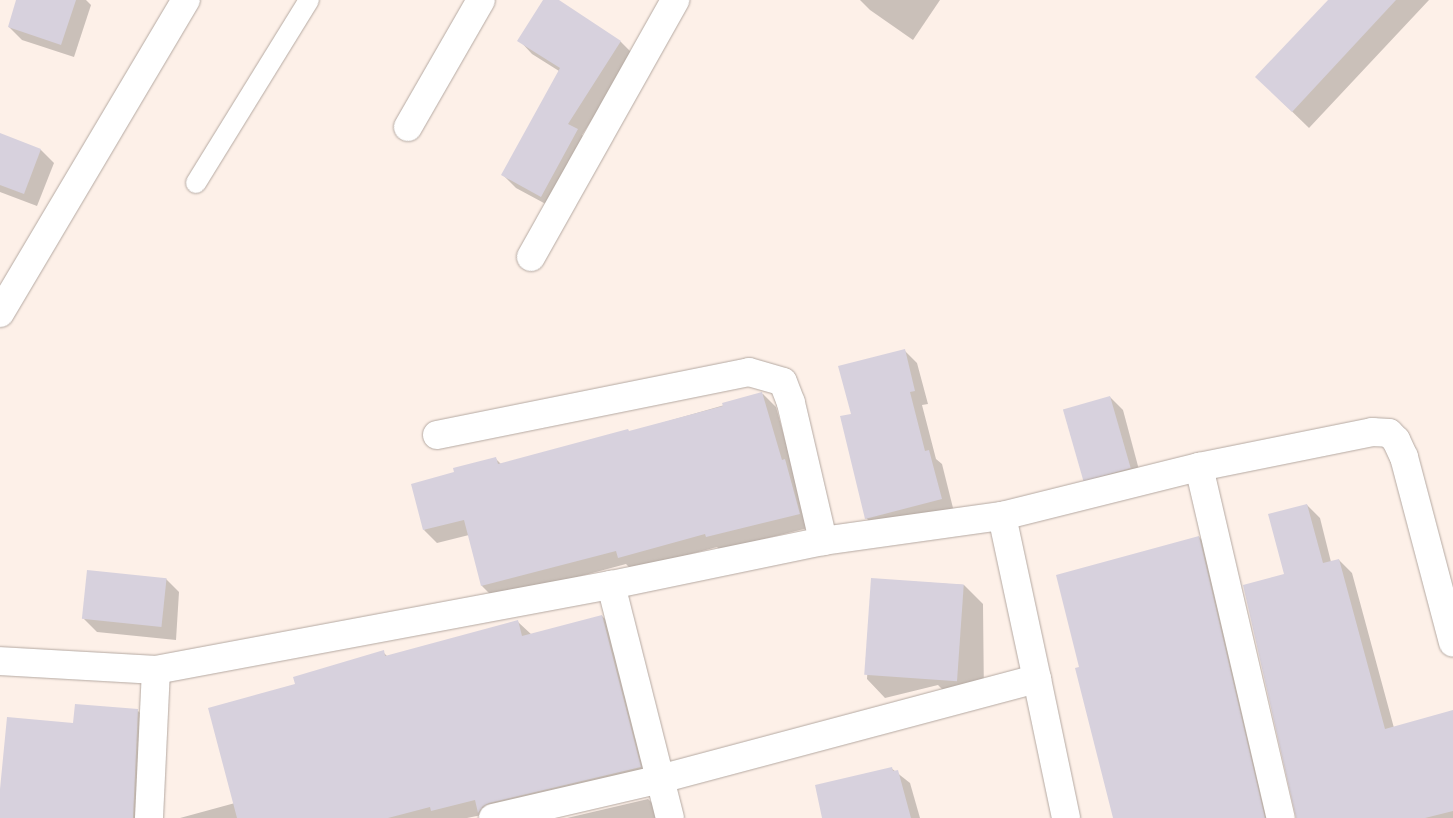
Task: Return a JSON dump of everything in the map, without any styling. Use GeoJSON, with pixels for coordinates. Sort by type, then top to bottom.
{"type":"FeatureCollection","features":[{"type":"Feature","properties":{"kind":"street"},"geometry":{"type":"LineString","coordinates":[[0,313],[186,0]]}},
{"type":"Feature","properties":{"kind":"street"},"geometry":{"type":"LineString","coordinates":[[408,127],[481,0]]}},
{"type":"Feature","properties":{"kind":"street"},"geometry":{"type":"LineString","coordinates":[[531,258],[675,0]]}},
{"type":"Feature","properties":{"kind":"street"},"geometry":{"type":"LineString","coordinates":[[437,435],[749,372],[783,382],[791,403],[823,542]]}},
{"type":"Feature","properties":{"kind":"street"},"geometry":{"type":"LineString","coordinates":[[0,661],[156,670],[611,585],[823,542],[1002,516],[1199,467],[1372,432],[1388,433],[1396,440],[1404,457],[1453,643]]}},
{"type":"Feature","properties":{"kind":"street"},"geometry":{"type":"LineString","coordinates":[[1199,467],[1281,818]]}},
{"type":"Feature","properties":{"kind":"street"},"geometry":{"type":"LineString","coordinates":[[1002,516],[1066,818]]}},
{"type":"Feature","properties":{"kind":"street"},"geometry":{"type":"LineString","coordinates":[[611,585],[670,818]]}},
{"type":"Feature","properties":{"kind":"street"},"geometry":{"type":"LineString","coordinates":[[150,818],[156,670]]}},
{"type":"Feature","properties":{"kind":"street"},"geometry":{"type":"LineString","coordinates":[[493,818],[660,779],[1037,679]]}},
{"type":"Feature","properties":{"kind":"lane"},"geometry":{"type":"LineString","coordinates":[[196,183],[309,0]]}},
{"type":"Feature","properties":{"kind":"building"},"geometry":{"type":"Polygon","coordinates":[[[16,0],[76,0],[61,45],[8,27],[16,0]]]}},
{"type":"Feature","properties":{"kind":"building"},"geometry":{"type":"Polygon","coordinates":[[[543,0],[559,0],[621,41],[568,124],[578,129],[541,197],[501,175],[560,68],[517,41],[543,0]]]}},
{"type":"Feature","properties":{"kind":"building"},"geometry":{"type":"Polygon","coordinates":[[[1328,0],[1396,0],[1292,112],[1255,77],[1328,0]]]}},
{"type":"Feature","properties":{"kind":"building"},"geometry":{"type":"Polygon","coordinates":[[[0,133],[41,149],[24,194],[0,185],[0,133]]]}},
{"type":"Feature","properties":{"kind":"building"},"geometry":{"type":"Polygon","coordinates":[[[905,349],[915,391],[910,392],[925,451],[929,450],[942,499],[865,519],[840,416],[851,414],[838,366],[905,349]]]}},
{"type":"Feature","properties":{"kind":"building"},"geometry":{"type":"Polygon","coordinates":[[[762,392],[782,460],[785,459],[800,514],[706,537],[705,534],[618,558],[616,551],[481,586],[464,520],[423,530],[411,484],[454,472],[453,468],[496,457],[498,464],[723,406],[722,403],[762,392]]]}},
{"type":"Feature","properties":{"kind":"building"},"geometry":{"type":"Polygon","coordinates":[[[1110,396],[1131,468],[1084,482],[1063,410],[1110,396]]]}},
{"type":"Feature","properties":{"kind":"building"},"geometry":{"type":"Polygon","coordinates":[[[1307,504],[1323,563],[1339,559],[1385,729],[1453,710],[1453,811],[1425,818],[1296,818],[1243,585],[1284,574],[1268,514],[1307,504]]]}},
{"type":"Feature","properties":{"kind":"building"},"geometry":{"type":"Polygon","coordinates":[[[1199,536],[1265,818],[1113,818],[1075,668],[1079,667],[1056,575],[1199,536]]]}},
{"type":"Feature","properties":{"kind":"building"},"geometry":{"type":"Polygon","coordinates":[[[87,570],[167,578],[161,627],[82,619],[87,570]]]}},
{"type":"Feature","properties":{"kind":"building"},"geometry":{"type":"Polygon","coordinates":[[[871,578],[964,584],[957,681],[864,675],[871,578]]]}},
{"type":"Feature","properties":{"kind":"building"},"geometry":{"type":"Polygon","coordinates":[[[602,615],[641,767],[489,803],[483,806],[478,813],[475,800],[431,811],[430,807],[388,818],[237,818],[208,708],[295,684],[293,677],[384,650],[385,656],[518,620],[522,636],[602,615]]]}},
{"type":"Feature","properties":{"kind":"building"},"geometry":{"type":"Polygon","coordinates":[[[75,704],[138,709],[133,818],[0,818],[0,789],[7,717],[73,723],[75,704]]]}},
{"type":"Feature","properties":{"kind":"building"},"geometry":{"type":"Polygon","coordinates":[[[892,767],[893,771],[898,770],[911,818],[822,818],[815,785],[892,767]]]}}]}
